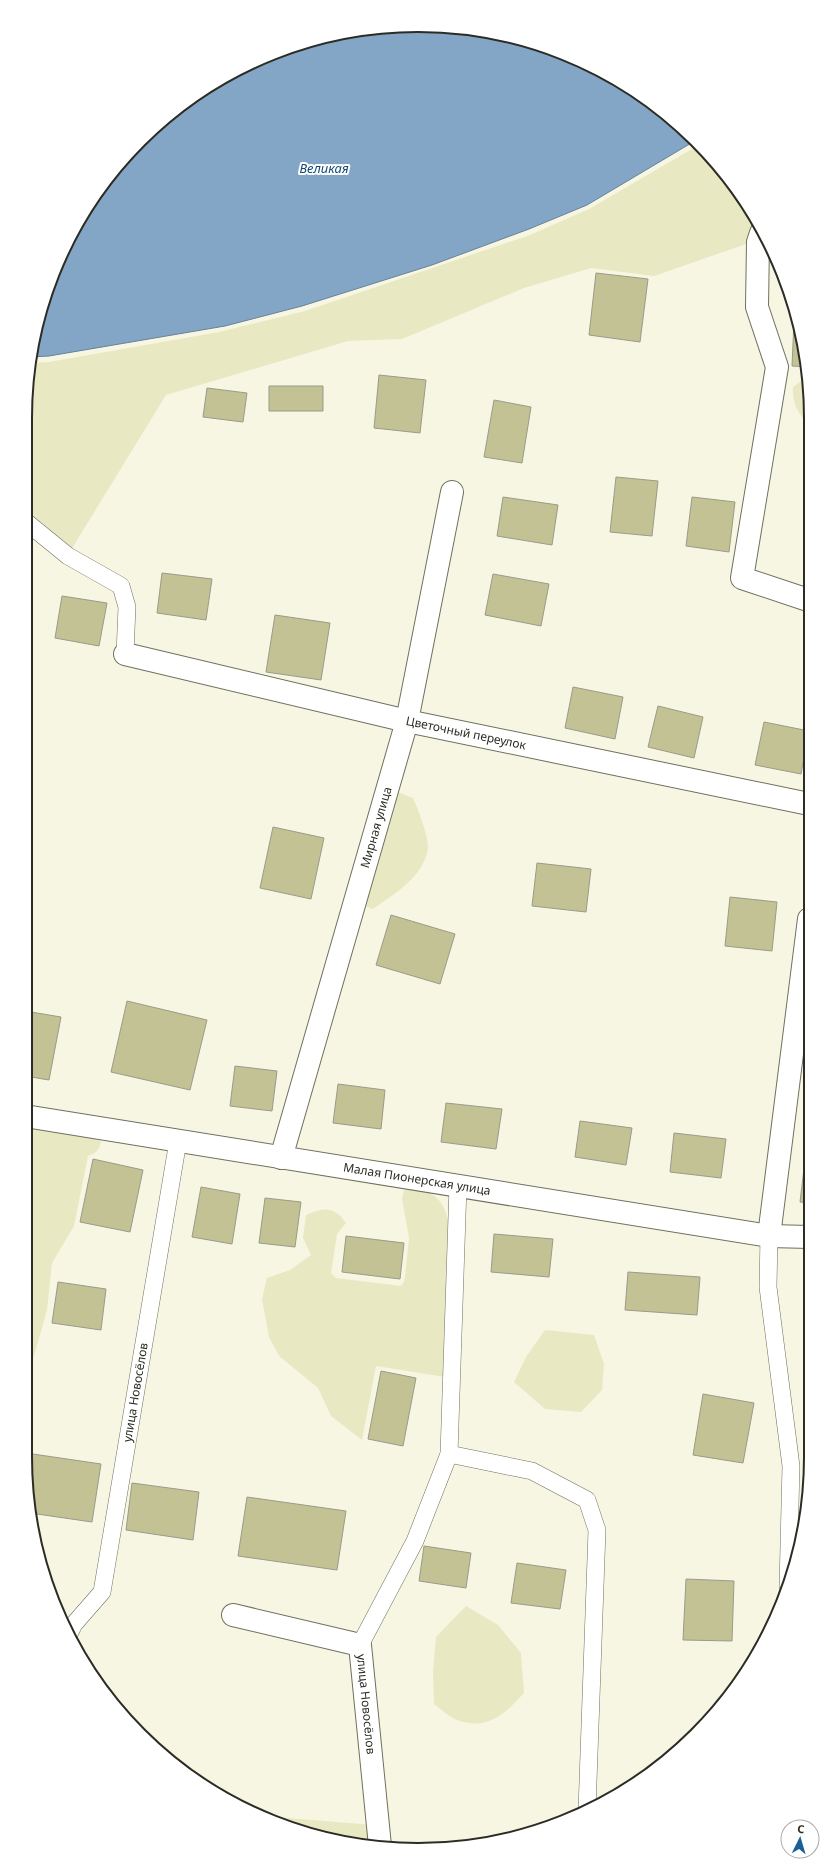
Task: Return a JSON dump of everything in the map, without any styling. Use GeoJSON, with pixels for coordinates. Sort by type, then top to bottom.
{"type":"FeatureCollection","features":[{"type":"Feature","properties":{"kind":"street"},"geometry":{"type":"LineString","coordinates":[[759,238],[758,242],[757,306],[777,367],[742,578],[804,599]]}},
{"type":"Feature","properties":{"kind":"street","name":"Мирная улица"},"geometry":{"type":"LineString","coordinates":[[281,1158],[407,721],[452,492]]}},
{"type":"Feature","properties":{"kind":"street","name":"Цветочный переулок"},"geometry":{"type":"LineString","coordinates":[[126,654],[407,721],[804,803]]}},
{"type":"Feature","properties":{"kind":"street"},"geometry":{"type":"LineString","coordinates":[[769,1236],[804,959]]}},
{"type":"Feature","properties":{"kind":"street","name":"Малая Пионерская улица"},"geometry":{"type":"LineString","coordinates":[[32,1117],[769,1236],[804,1237]]}},
{"type":"Feature","properties":{"kind":"street","name":"улица Новосёлов"},"geometry":{"type":"LineString","coordinates":[[234,1615],[360,1645],[379,1841]]}},
{"type":"Feature","properties":{"kind":"lane"},"geometry":{"type":"LineString","coordinates":[[32,527],[68,556],[121,586],[127,607],[126,654]]}},
{"type":"Feature","properties":{"kind":"lane","name":"улица Новосёлов"},"geometry":{"type":"LineString","coordinates":[[72,1628],[102,1592],[178,1141]]}},
{"type":"Feature","properties":{"kind":"lane"},"geometry":{"type":"LineString","coordinates":[[360,1645],[415,1541],[449,1454],[458,1186]]}},
{"type":"Feature","properties":{"kind":"lane"},"geometry":{"type":"LineString","coordinates":[[769,1236],[768,1287],[791,1466],[789,1566]]}},
{"type":"Feature","properties":{"kind":"lane"},"geometry":{"type":"LineString","coordinates":[[449,1454],[532,1471],[587,1500],[597,1530],[587,1804]]}},
{"type":"Feature","properties":{"kind":"green space"},"geometry":{"type":"Polygon","coordinates":[[[694,148],[724,183],[755,231],[752,242],[654,276],[591,268],[524,288],[402,339],[348,341],[166,395],[71,550],[32,519],[32,418],[36,363],[49,362],[219,332],[305,311],[530,235],[589,209],[694,148]]]}},
{"type":"Feature","properties":{"kind":"green space"},"geometry":{"type":"Polygon","coordinates":[[[802,381],[804,418],[798,411],[794,402],[793,387],[802,381]]]}},
{"type":"Feature","properties":{"kind":"green space"},"geometry":{"type":"Polygon","coordinates":[[[395,791],[413,798],[425,831],[428,848],[421,868],[407,884],[373,909],[365,906],[363,901],[395,791]]]}},
{"type":"Feature","properties":{"kind":"green space"},"geometry":{"type":"Polygon","coordinates":[[[32,1126],[101,1137],[98,1149],[88,1156],[74,1226],[52,1263],[47,1310],[32,1362],[32,1126]]]}},
{"type":"Feature","properties":{"kind":"green space"},"geometry":{"type":"Polygon","coordinates":[[[410,1187],[427,1192],[438,1199],[445,1210],[450,1227],[445,1377],[376,1366],[362,1440],[331,1416],[318,1388],[279,1356],[269,1337],[262,1299],[267,1278],[290,1270],[311,1255],[303,1238],[306,1215],[318,1210],[328,1210],[338,1213],[346,1223],[337,1234],[331,1273],[336,1278],[401,1286],[404,1282],[405,1276],[409,1238],[402,1199],[404,1190],[410,1187]]]}},
{"type":"Feature","properties":{"kind":"green space"},"geometry":{"type":"Polygon","coordinates":[[[545,1330],[594,1335],[604,1364],[602,1390],[581,1412],[545,1409],[514,1382],[526,1357],[545,1330]]]}},
{"type":"Feature","properties":{"kind":"green space"},"geometry":{"type":"Polygon","coordinates":[[[466,1606],[498,1625],[521,1653],[524,1693],[496,1718],[480,1723],[470,1723],[457,1720],[434,1704],[433,1672],[436,1637],[466,1606]]]}},
{"type":"Feature","properties":{"kind":"green space"},"geometry":{"type":"Polygon","coordinates":[[[279,1817],[386,1826],[389,1842],[343,1836],[318,1830],[279,1817]]]}},
{"type":"Feature","properties":{"kind":"water","name":"Великая"},"geometry":{"type":"Polygon","coordinates":[[[393,33],[443,33],[493,39],[542,52],[589,72],[632,97],[673,128],[690,144],[587,205],[529,229],[432,265],[302,306],[225,326],[49,356],[37,357],[45,318],[61,270],[84,225],[97,204],[128,163],[163,128],[204,97],[247,72],[294,52],[343,39],[393,33]]]}},
{"type":"Feature","properties":{"kind":"building"},"geometry":{"type":"Polygon","coordinates":[[[596,273],[648,279],[640,342],[589,335],[596,273]]]}},
{"type":"Feature","properties":{"kind":"building"},"geometry":{"type":"Polygon","coordinates":[[[794,329],[801,367],[792,366],[794,329]]]}},
{"type":"Feature","properties":{"kind":"building"},"geometry":{"type":"Polygon","coordinates":[[[379,375],[426,380],[420,433],[374,428],[379,375]]]}},
{"type":"Feature","properties":{"kind":"building"},"geometry":{"type":"Polygon","coordinates":[[[269,386],[323,386],[323,411],[269,411],[269,386]]]}},
{"type":"Feature","properties":{"kind":"building"},"geometry":{"type":"Polygon","coordinates":[[[207,388],[247,393],[243,422],[203,417],[207,388]]]}},
{"type":"Feature","properties":{"kind":"building"},"geometry":{"type":"Polygon","coordinates":[[[494,400],[531,407],[522,463],[484,457],[494,400]]]}},
{"type":"Feature","properties":{"kind":"building"},"geometry":{"type":"Polygon","coordinates":[[[616,477],[658,481],[652,536],[610,532],[616,477]]]}},
{"type":"Feature","properties":{"kind":"building"},"geometry":{"type":"Polygon","coordinates":[[[503,497],[558,505],[552,545],[497,536],[503,497]]]}},
{"type":"Feature","properties":{"kind":"building"},"geometry":{"type":"Polygon","coordinates":[[[692,497],[735,502],[729,552],[686,546],[692,497]]]}},
{"type":"Feature","properties":{"kind":"building"},"geometry":{"type":"Polygon","coordinates":[[[162,573],[212,579],[206,620],[157,613],[162,573]]]}},
{"type":"Feature","properties":{"kind":"building"},"geometry":{"type":"Polygon","coordinates":[[[493,574],[549,584],[541,626],[485,615],[493,574]]]}},
{"type":"Feature","properties":{"kind":"building"},"geometry":{"type":"Polygon","coordinates":[[[62,596],[107,603],[99,646],[55,638],[62,596]]]}},
{"type":"Feature","properties":{"kind":"building"},"geometry":{"type":"Polygon","coordinates":[[[275,615],[330,623],[321,680],[266,672],[275,615]]]}},
{"type":"Feature","properties":{"kind":"building"},"geometry":{"type":"Polygon","coordinates":[[[573,687],[623,697],[615,739],[565,728],[573,687]]]}},
{"type":"Feature","properties":{"kind":"building"},"geometry":{"type":"Polygon","coordinates":[[[658,706],[703,717],[694,758],[648,747],[658,706]]]}},
{"type":"Feature","properties":{"kind":"building"},"geometry":{"type":"Polygon","coordinates":[[[764,722],[804,730],[804,758],[801,774],[755,765],[764,722]]]}},
{"type":"Feature","properties":{"kind":"building"},"geometry":{"type":"Polygon","coordinates":[[[273,827],[324,838],[311,899],[260,888],[273,827]]]}},
{"type":"Feature","properties":{"kind":"building"},"geometry":{"type":"Polygon","coordinates":[[[537,863],[591,869],[586,912],[532,906],[537,863]]]}},
{"type":"Feature","properties":{"kind":"building"},"geometry":{"type":"Polygon","coordinates":[[[730,897],[777,902],[772,951],[725,946],[730,897]]]}},
{"type":"Feature","properties":{"kind":"building"},"geometry":{"type":"Polygon","coordinates":[[[391,915],[455,934],[440,984],[376,965],[391,915]]]}},
{"type":"Feature","properties":{"kind":"building"},"geometry":{"type":"Polygon","coordinates":[[[127,1001],[207,1020],[190,1090],[111,1072],[127,1001]]]}},
{"type":"Feature","properties":{"kind":"building"},"geometry":{"type":"Polygon","coordinates":[[[32,1012],[61,1017],[49,1080],[32,1077],[32,1012]]]}},
{"type":"Feature","properties":{"kind":"building"},"geometry":{"type":"Polygon","coordinates":[[[235,1066],[277,1071],[272,1111],[230,1106],[235,1066]]]}},
{"type":"Feature","properties":{"kind":"building"},"geometry":{"type":"Polygon","coordinates":[[[338,1084],[385,1090],[381,1129],[333,1123],[338,1084]]]}},
{"type":"Feature","properties":{"kind":"building"},"geometry":{"type":"Polygon","coordinates":[[[446,1103],[502,1109],[496,1149],[441,1142],[446,1103]]]}},
{"type":"Feature","properties":{"kind":"building"},"geometry":{"type":"Polygon","coordinates":[[[580,1121],[632,1128],[626,1165],[575,1157],[580,1121]]]}},
{"type":"Feature","properties":{"kind":"building"},"geometry":{"type":"Polygon","coordinates":[[[674,1133],[726,1139],[721,1178],[670,1172],[674,1133]]]}},
{"type":"Feature","properties":{"kind":"building"},"geometry":{"type":"Polygon","coordinates":[[[93,1159],[143,1170],[130,1232],[80,1222],[93,1159]]]}},
{"type":"Feature","properties":{"kind":"building"},"geometry":{"type":"Polygon","coordinates":[[[804,1169],[804,1202],[800,1202],[804,1169]]]}},
{"type":"Feature","properties":{"kind":"building"},"geometry":{"type":"Polygon","coordinates":[[[201,1187],[240,1194],[232,1244],[192,1237],[201,1187]]]}},
{"type":"Feature","properties":{"kind":"building"},"geometry":{"type":"Polygon","coordinates":[[[265,1198],[301,1202],[295,1247],[259,1243],[265,1198]]]}},
{"type":"Feature","properties":{"kind":"building"},"geometry":{"type":"Polygon","coordinates":[[[494,1234],[553,1239],[549,1277],[491,1272],[494,1234]]]}},
{"type":"Feature","properties":{"kind":"building"},"geometry":{"type":"Polygon","coordinates":[[[346,1236],[404,1243],[400,1279],[342,1272],[346,1236]]]}},
{"type":"Feature","properties":{"kind":"building"},"geometry":{"type":"Polygon","coordinates":[[[628,1272],[700,1277],[697,1315],[625,1310],[628,1272]]]}},
{"type":"Feature","properties":{"kind":"building"},"geometry":{"type":"Polygon","coordinates":[[[58,1282],[106,1289],[101,1330],[52,1323],[58,1282]]]}},
{"type":"Feature","properties":{"kind":"building"},"geometry":{"type":"Polygon","coordinates":[[[381,1371],[416,1378],[403,1446],[368,1439],[381,1371]]]}},
{"type":"Feature","properties":{"kind":"building"},"geometry":{"type":"Polygon","coordinates":[[[703,1394],[754,1403],[743,1463],[693,1455],[703,1394]]]}},
{"type":"Feature","properties":{"kind":"building"},"geometry":{"type":"Polygon","coordinates":[[[32,1454],[101,1464],[92,1522],[36,1514],[32,1454]]]}},
{"type":"Feature","properties":{"kind":"building"},"geometry":{"type":"Polygon","coordinates":[[[132,1483],[199,1492],[193,1540],[126,1530],[132,1483]]]}},
{"type":"Feature","properties":{"kind":"building"},"geometry":{"type":"Polygon","coordinates":[[[247,1497],[346,1511],[337,1570],[238,1556],[247,1497]]]}},
{"type":"Feature","properties":{"kind":"building"},"geometry":{"type":"Polygon","coordinates":[[[424,1546],[471,1553],[466,1588],[419,1581],[424,1546]]]}},
{"type":"Feature","properties":{"kind":"building"},"geometry":{"type":"Polygon","coordinates":[[[517,1563],[566,1570],[560,1609],[511,1603],[517,1563]]]}},
{"type":"Feature","properties":{"kind":"building"},"geometry":{"type":"Polygon","coordinates":[[[686,1579],[734,1581],[732,1641],[683,1640],[686,1579]]]}}]}
